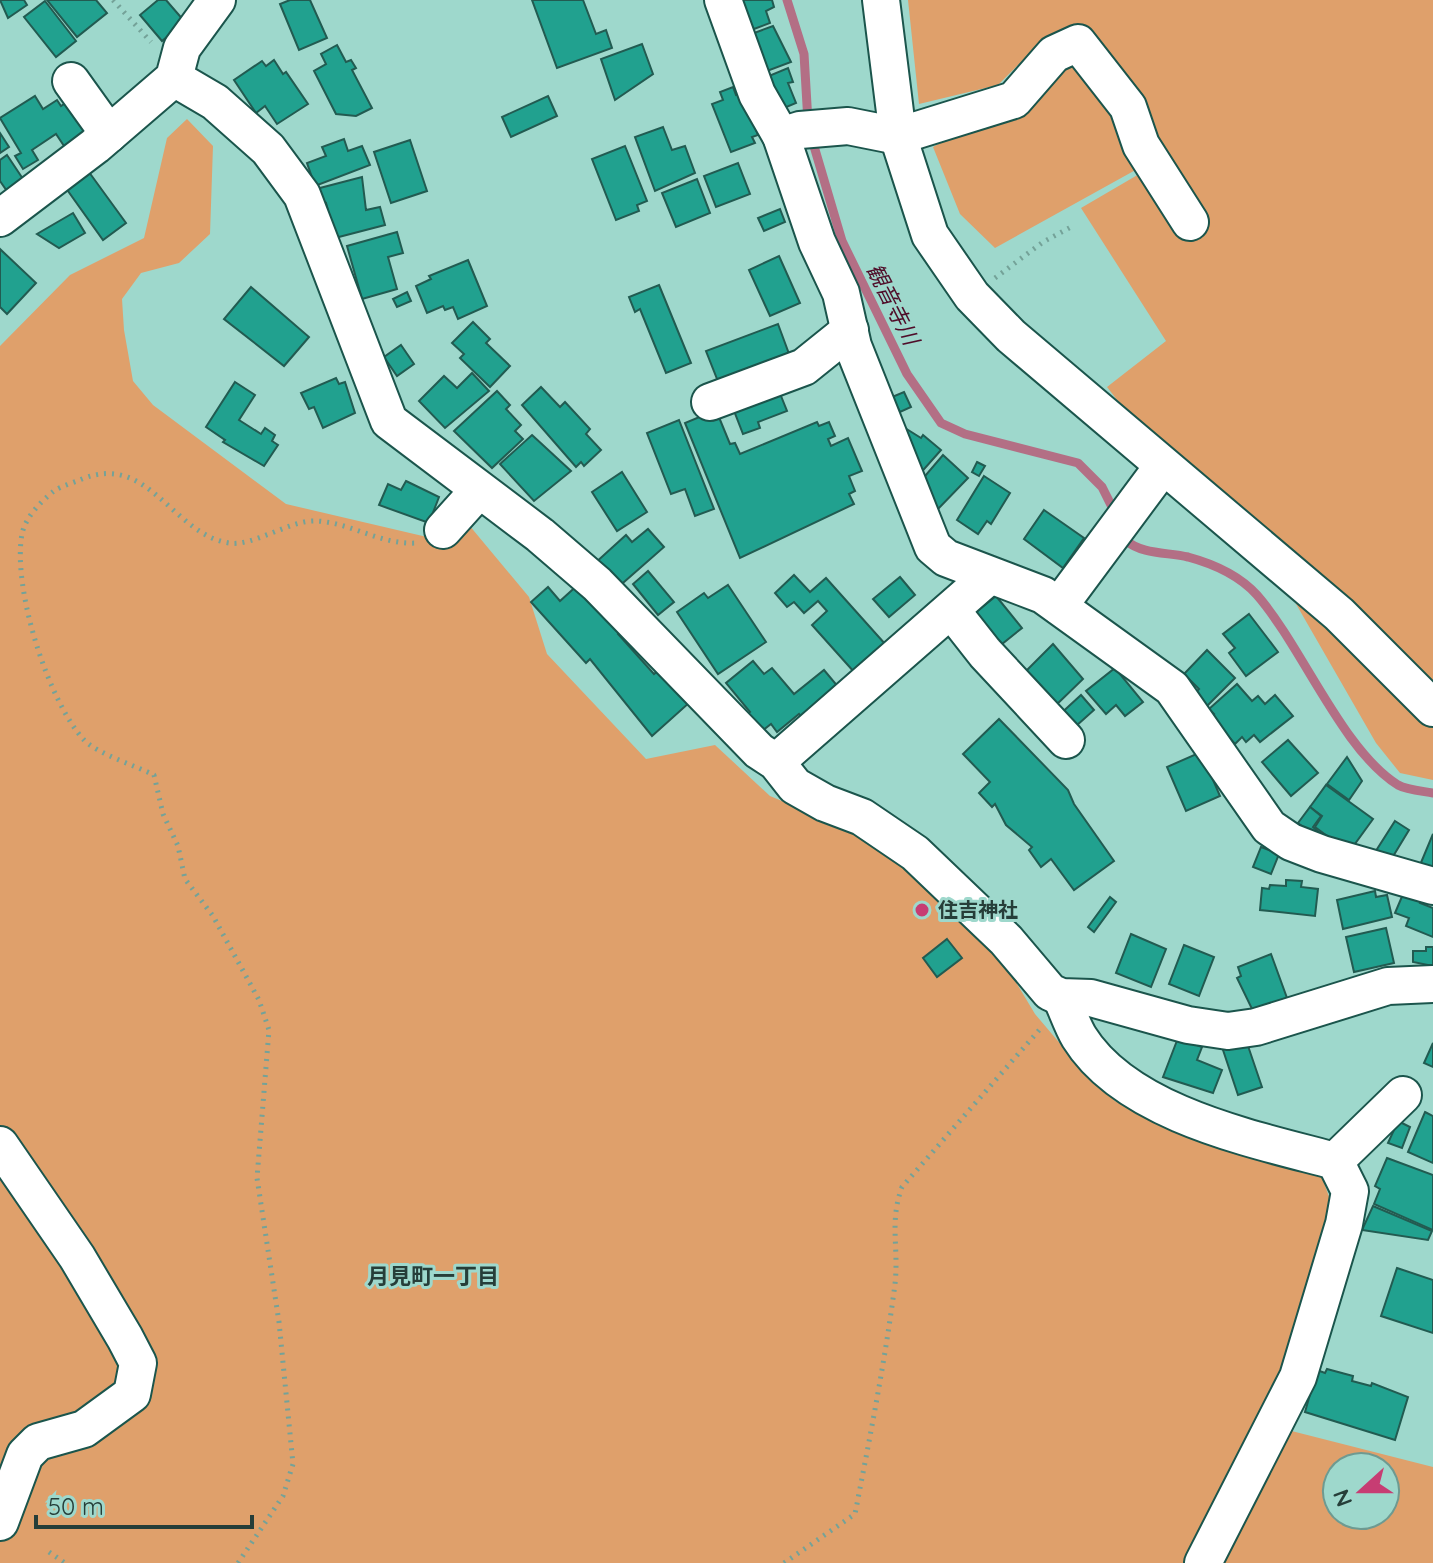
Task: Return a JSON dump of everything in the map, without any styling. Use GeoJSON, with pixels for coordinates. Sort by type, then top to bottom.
{"type":"FeatureCollection","features":[{"type":"Feature","properties":{"kind":"street"},"geometry":{"type":"LineString","coordinates":[[0,218],[109,134],[175,74],[182,48],[217,0]]}},
{"type":"Feature","properties":{"kind":"street"},"geometry":{"type":"LineString","coordinates":[[723,0],[757,94],[799,131],[817,242],[841,293],[853,346],[927,538],[946,558],[1043,595],[1172,688],[1269,827],[1291,842],[1322,854],[1433,886]]}},
{"type":"Feature","properties":{"kind":"street"},"geometry":{"type":"LineString","coordinates":[[881,0],[898,136],[930,235],[972,296],[1011,336],[1339,614],[1433,708]]}},
{"type":"Feature","properties":{"kind":"street"},"geometry":{"type":"LineString","coordinates":[[799,131],[848,126],[898,136],[1014,100],[1054,54],[1078,43],[1128,107],[1141,145],[1190,222]]}},
{"type":"Feature","properties":{"kind":"street"},"geometry":{"type":"LineString","coordinates":[[175,74],[215,102],[277,161],[302,195],[389,421],[540,535],[597,584],[759,751],[776,762],[795,786],[825,803],[862,817],[915,853],[1006,940],[1064,1004],[1079,1036],[1096,1059],[1119,1079],[1157,1103],[1254,1139],[1335,1161],[1350,1191],[1344,1224],[1298,1377],[1203,1563]]}},
{"type":"Feature","properties":{"kind":"street"},"geometry":{"type":"LineString","coordinates":[[71,81],[109,134]]}},
{"type":"Feature","properties":{"kind":"street"},"geometry":{"type":"LineString","coordinates":[[710,402],[804,367],[850,330]]}},
{"type":"Feature","properties":{"kind":"street"},"geometry":{"type":"LineString","coordinates":[[1059,606],[1163,466]]}},
{"type":"Feature","properties":{"kind":"street"},"geometry":{"type":"LineString","coordinates":[[443,530],[478,491]]}},
{"type":"Feature","properties":{"kind":"street"},"geometry":{"type":"LineString","coordinates":[[776,762],[989,576]]}},
{"type":"Feature","properties":{"kind":"street"},"geometry":{"type":"LineString","coordinates":[[952,611],[985,653],[1066,740]]}},
{"type":"Feature","properties":{"kind":"street"},"geometry":{"type":"LineString","coordinates":[[1064,1004],[1091,998],[1188,1025],[1228,1031],[1256,1027],[1388,986],[1433,984]]}},
{"type":"Feature","properties":{"kind":"street"},"geometry":{"type":"LineString","coordinates":[[1335,1161],[1403,1095]]}},
{"type":"Feature","properties":{"kind":"street"},"geometry":{"type":"LineString","coordinates":[[0,1145],[77,1257],[138,1363],[132,1394],[84,1429],[38,1442],[25,1455],[0,1522]]}},
{"type":"Feature","properties":{"kind":"path"},"geometry":{"type":"LineString","coordinates":[[113,0],[175,74]]}},
{"type":"Feature","properties":{"kind":"path"},"geometry":{"type":"LineString","coordinates":[[972,296],[1043,242],[1071,227]]}},
{"type":"Feature","properties":{"kind":"path"},"geometry":{"type":"LineString","coordinates":[[238,1563],[283,1496],[293,1464],[279,1322],[257,1178],[269,1030],[259,1000],[213,916],[185,879],[178,846],[163,814],[154,775],[86,742],[59,706],[35,640],[21,569],[22,533],[30,515],[55,490],[102,471],[140,482],[203,532],[231,544],[314,520],[398,544],[428,542],[443,530]]}},
{"type":"Feature","properties":{"kind":"path"},"geometry":{"type":"LineString","coordinates":[[784,1563],[855,1514],[884,1365],[898,1259],[893,1210],[902,1187],[1064,1004]]}},
{"type":"Feature","properties":{"kind":"path"},"geometry":{"type":"LineString","coordinates":[[49,1552],[65,1563]]}},
{"type":"Feature","properties":{"kind":"shaded area"},"geometry":{"type":"Polygon","coordinates":[[[908,0],[1433,0],[1433,780],[1400,773],[1376,743],[1288,590],[1230,544],[1107,387],[1166,341],[1081,208],[1146,170],[1066,32],[1039,44],[998,85],[919,104],[908,0]]]}},
{"type":"Feature","properties":{"kind":"shaded area"},"geometry":{"type":"Polygon","coordinates":[[[1078,43],[1150,162],[995,248],[960,214],[933,147],[1014,100],[1078,43]]]}},
{"type":"Feature","properties":{"kind":"shaded area"},"geometry":{"type":"Polygon","coordinates":[[[187,119],[213,146],[210,234],[179,263],[141,273],[122,299],[133,381],[153,405],[286,504],[427,537],[469,525],[529,597],[547,654],[646,759],[715,745],[770,796],[865,836],[943,891],[995,947],[1035,1014],[1085,1073],[1115,1101],[1143,1116],[1320,1172],[1331,1202],[1264,1424],[1370,1451],[1321,1451],[1321,1531],[1401,1531],[1401,1459],[1433,1467],[1433,1563],[0,1563],[0,346],[70,275],[144,238],[167,138],[187,119]]]}},
{"type":"Feature","properties":{"kind":"building"},"geometry":{"type":"Polygon","coordinates":[[[0,0],[24,0],[27,5],[8,18],[0,0]]]}},
{"type":"Feature","properties":{"kind":"building"},"geometry":{"type":"Polygon","coordinates":[[[47,0],[96,0],[107,13],[77,37],[47,0]]]}},
{"type":"Feature","properties":{"kind":"building"},"geometry":{"type":"Polygon","coordinates":[[[158,0],[166,0],[185,22],[162,41],[140,15],[158,0]]]}},
{"type":"Feature","properties":{"kind":"building"},"geometry":{"type":"Polygon","coordinates":[[[290,0],[310,0],[327,38],[299,50],[280,4],[290,0]]]}},
{"type":"Feature","properties":{"kind":"building"},"geometry":{"type":"Polygon","coordinates":[[[532,0],[583,0],[596,34],[606,30],[612,48],[557,68],[532,0]]]}},
{"type":"Feature","properties":{"kind":"building"},"geometry":{"type":"Polygon","coordinates":[[[732,0],[772,0],[774,7],[766,11],[770,23],[754,29],[732,0]]]}},
{"type":"Feature","properties":{"kind":"building"},"geometry":{"type":"Polygon","coordinates":[[[45,1],[76,41],[56,57],[24,17],[45,1]]]}},
{"type":"Feature","properties":{"kind":"building"},"geometry":{"type":"Polygon","coordinates":[[[773,26],[791,62],[767,71],[754,33],[773,26]]]}},
{"type":"Feature","properties":{"kind":"building"},"geometry":{"type":"Polygon","coordinates":[[[642,44],[653,74],[615,100],[601,59],[642,44]]]}},
{"type":"Feature","properties":{"kind":"building"},"geometry":{"type":"Polygon","coordinates":[[[337,45],[346,62],[351,60],[356,68],[352,70],[372,108],[356,116],[336,114],[314,71],[326,64],[321,54],[337,45]]]}},
{"type":"Feature","properties":{"kind":"building"},"geometry":{"type":"Polygon","coordinates":[[[274,60],[308,104],[277,124],[265,106],[256,113],[234,80],[262,61],[266,66],[274,60]]]}},
{"type":"Feature","properties":{"kind":"building"},"geometry":{"type":"Polygon","coordinates":[[[788,68],[793,82],[788,83],[796,103],[777,111],[764,78],[788,68]]]}},
{"type":"Feature","properties":{"kind":"building"},"geometry":{"type":"Polygon","coordinates":[[[733,87],[736,95],[742,93],[758,135],[752,137],[755,143],[731,152],[712,104],[723,100],[720,92],[733,87]]]}},
{"type":"Feature","properties":{"kind":"building"},"geometry":{"type":"Polygon","coordinates":[[[35,96],[43,109],[57,100],[61,106],[73,98],[94,131],[66,149],[56,134],[32,150],[38,160],[23,169],[15,156],[21,153],[0,118],[35,96]]]}},
{"type":"Feature","properties":{"kind":"building"},"geometry":{"type":"Polygon","coordinates":[[[548,96],[557,116],[511,137],[502,117],[548,96]]]}},
{"type":"Feature","properties":{"kind":"building"},"geometry":{"type":"Polygon","coordinates":[[[663,127],[672,150],[685,146],[695,173],[655,191],[635,137],[663,127]]]}},
{"type":"Feature","properties":{"kind":"building"},"geometry":{"type":"Polygon","coordinates":[[[0,133],[9,147],[0,153],[0,133]]]}},
{"type":"Feature","properties":{"kind":"building"},"geometry":{"type":"Polygon","coordinates":[[[344,139],[348,151],[362,146],[370,165],[315,186],[307,163],[326,156],[322,147],[344,139]]]}},
{"type":"Feature","properties":{"kind":"building"},"geometry":{"type":"Polygon","coordinates":[[[410,140],[427,191],[391,203],[374,152],[410,140]]]}},
{"type":"Feature","properties":{"kind":"building"},"geometry":{"type":"Polygon","coordinates":[[[625,146],[647,201],[637,205],[639,211],[616,220],[592,159],[625,146]]]}},
{"type":"Feature","properties":{"kind":"building"},"geometry":{"type":"Polygon","coordinates":[[[7,155],[25,182],[9,194],[0,181],[0,160],[7,155]]]}},
{"type":"Feature","properties":{"kind":"building"},"geometry":{"type":"Polygon","coordinates":[[[738,163],[750,194],[716,207],[704,176],[738,163]]]}},
{"type":"Feature","properties":{"kind":"building"},"geometry":{"type":"Polygon","coordinates":[[[86,168],[126,223],[103,240],[63,184],[86,168]]]}},
{"type":"Feature","properties":{"kind":"building"},"geometry":{"type":"Polygon","coordinates":[[[362,177],[366,210],[380,207],[385,225],[335,238],[326,203],[320,204],[316,189],[362,177]]]}},
{"type":"Feature","properties":{"kind":"building"},"geometry":{"type":"Polygon","coordinates":[[[697,179],[710,213],[676,227],[662,193],[697,179]]]}},
{"type":"Feature","properties":{"kind":"building"},"geometry":{"type":"Polygon","coordinates":[[[780,209],[785,222],[764,231],[758,218],[780,209]]]}},
{"type":"Feature","properties":{"kind":"building"},"geometry":{"type":"Polygon","coordinates":[[[73,213],[85,233],[59,248],[37,234],[73,213]]]}},
{"type":"Feature","properties":{"kind":"building"},"geometry":{"type":"Polygon","coordinates":[[[397,232],[403,253],[388,257],[397,289],[362,299],[347,246],[397,232]]]}},
{"type":"Feature","properties":{"kind":"building"},"geometry":{"type":"Polygon","coordinates":[[[0,249],[36,283],[7,314],[0,307],[0,249]]]}},
{"type":"Feature","properties":{"kind":"building"},"geometry":{"type":"Polygon","coordinates":[[[779,256],[800,303],[770,316],[749,270],[779,256]]]}},
{"type":"Feature","properties":{"kind":"building"},"geometry":{"type":"Polygon","coordinates":[[[468,260],[487,306],[458,319],[453,307],[445,310],[443,306],[427,313],[416,286],[431,279],[429,276],[468,260]]]}},
{"type":"Feature","properties":{"kind":"building"},"geometry":{"type":"Polygon","coordinates":[[[659,285],[691,363],[666,373],[640,309],[635,312],[629,297],[659,285]]]}},
{"type":"Feature","properties":{"kind":"building"},"geometry":{"type":"Polygon","coordinates":[[[251,287],[309,337],[284,366],[224,319],[251,287]]]}},
{"type":"Feature","properties":{"kind":"building"},"geometry":{"type":"Polygon","coordinates":[[[407,292],[411,301],[397,307],[393,299],[407,292]]]}},
{"type":"Feature","properties":{"kind":"building"},"geometry":{"type":"Polygon","coordinates":[[[473,322],[490,339],[486,343],[510,366],[490,387],[460,358],[464,354],[452,343],[473,322]]]}},
{"type":"Feature","properties":{"kind":"building"},"geometry":{"type":"Polygon","coordinates":[[[778,324],[792,362],[721,389],[706,351],[778,324]]]}},
{"type":"Feature","properties":{"kind":"building"},"geometry":{"type":"Polygon","coordinates":[[[401,345],[414,364],[397,376],[384,357],[401,345]]]}},
{"type":"Feature","properties":{"kind":"building"},"geometry":{"type":"Polygon","coordinates":[[[472,373],[489,391],[445,428],[419,401],[444,376],[457,388],[472,373]]]}},
{"type":"Feature","properties":{"kind":"building"},"geometry":{"type":"Polygon","coordinates":[[[336,378],[339,384],[345,382],[355,413],[323,428],[314,407],[309,409],[301,393],[336,378]]]}},
{"type":"Feature","properties":{"kind":"building"},"geometry":{"type":"Polygon","coordinates":[[[235,382],[255,395],[239,420],[261,434],[265,428],[275,435],[272,441],[278,445],[264,466],[223,442],[225,440],[206,427],[235,382]]]}},
{"type":"Feature","properties":{"kind":"building"},"geometry":{"type":"Polygon","coordinates":[[[777,386],[787,411],[758,422],[760,428],[743,434],[731,403],[777,386]]]}},
{"type":"Feature","properties":{"kind":"building"},"geometry":{"type":"Polygon","coordinates":[[[541,387],[560,407],[565,402],[590,429],[586,434],[601,450],[584,466],[581,462],[576,467],[522,405],[541,387]]]}},
{"type":"Feature","properties":{"kind":"building"},"geometry":{"type":"Polygon","coordinates":[[[497,391],[510,405],[506,409],[521,425],[515,431],[523,439],[492,468],[454,431],[497,391]]]}},
{"type":"Feature","properties":{"kind":"building"},"geometry":{"type":"Polygon","coordinates":[[[904,392],[911,407],[900,412],[892,397],[904,392]]]}},
{"type":"Feature","properties":{"kind":"building"},"geometry":{"type":"Polygon","coordinates":[[[716,410],[730,444],[735,443],[740,454],[817,422],[819,426],[829,422],[835,436],[828,439],[831,446],[848,438],[862,471],[849,476],[855,491],[849,494],[854,504],[740,558],[685,423],[716,410]]]}},
{"type":"Feature","properties":{"kind":"building"},"geometry":{"type":"Polygon","coordinates":[[[679,420],[714,509],[695,516],[685,489],[671,494],[647,433],[679,420]]]}},
{"type":"Feature","properties":{"kind":"building"},"geometry":{"type":"Polygon","coordinates":[[[905,428],[921,438],[923,435],[941,450],[918,476],[899,435],[905,428]]]}},
{"type":"Feature","properties":{"kind":"building"},"geometry":{"type":"Polygon","coordinates":[[[532,435],[571,471],[534,501],[500,464],[532,435]]]}},
{"type":"Feature","properties":{"kind":"building"},"geometry":{"type":"Polygon","coordinates":[[[943,455],[968,478],[938,509],[920,493],[919,483],[943,455]]]}},
{"type":"Feature","properties":{"kind":"building"},"geometry":{"type":"Polygon","coordinates":[[[977,462],[985,466],[979,476],[972,472],[977,462]]]}},
{"type":"Feature","properties":{"kind":"building"},"geometry":{"type":"Polygon","coordinates":[[[622,472],[647,512],[617,531],[592,492],[622,472]]]}},
{"type":"Feature","properties":{"kind":"building"},"geometry":{"type":"Polygon","coordinates":[[[984,476],[1010,493],[991,524],[987,521],[978,534],[957,520],[984,476]]]}},
{"type":"Feature","properties":{"kind":"building"},"geometry":{"type":"Polygon","coordinates":[[[406,481],[439,497],[429,523],[379,505],[388,484],[401,490],[406,481]]]}},
{"type":"Feature","properties":{"kind":"building"},"geometry":{"type":"Polygon","coordinates":[[[1044,510],[1084,538],[1063,568],[1024,539],[1044,510]]]}},
{"type":"Feature","properties":{"kind":"building"},"geometry":{"type":"Polygon","coordinates":[[[648,529],[664,547],[616,589],[594,564],[626,535],[632,542],[648,529]]]}},
{"type":"Feature","properties":{"kind":"building"},"geometry":{"type":"Polygon","coordinates":[[[648,571],[674,602],[658,615],[633,584],[648,571]]]}},
{"type":"Feature","properties":{"kind":"building"},"geometry":{"type":"Polygon","coordinates":[[[794,575],[810,592],[826,578],[886,645],[855,673],[812,625],[827,611],[818,601],[804,613],[794,602],[787,607],[775,593],[794,575]]]}},
{"type":"Feature","properties":{"kind":"building"},"geometry":{"type":"Polygon","coordinates":[[[900,577],[915,595],[889,617],[873,599],[900,577]]]}},
{"type":"Feature","properties":{"kind":"building"},"geometry":{"type":"Polygon","coordinates":[[[581,582],[621,631],[618,634],[654,674],[660,669],[690,702],[652,736],[590,659],[586,663],[531,602],[548,587],[560,601],[581,582]]]}},
{"type":"Feature","properties":{"kind":"building"},"geometry":{"type":"Polygon","coordinates":[[[728,585],[766,642],[718,674],[677,612],[704,593],[708,598],[728,585]]]}},
{"type":"Feature","properties":{"kind":"building"},"geometry":{"type":"Polygon","coordinates":[[[996,596],[1022,628],[997,648],[970,617],[996,596]]]}},
{"type":"Feature","properties":{"kind":"building"},"geometry":{"type":"Polygon","coordinates":[[[1249,614],[1278,652],[1246,676],[1229,653],[1235,648],[1223,634],[1249,614]]]}},
{"type":"Feature","properties":{"kind":"building"},"geometry":{"type":"Polygon","coordinates":[[[1053,644],[1083,679],[1053,708],[1021,676],[1053,644]]]}},
{"type":"Feature","properties":{"kind":"building"},"geometry":{"type":"Polygon","coordinates":[[[1207,650],[1235,678],[1206,707],[1194,694],[1199,689],[1184,674],[1207,650]]]}},
{"type":"Feature","properties":{"kind":"building"},"geometry":{"type":"Polygon","coordinates":[[[753,661],[764,674],[772,668],[794,694],[824,670],[840,689],[803,719],[799,714],[777,732],[771,724],[762,731],[742,719],[750,712],[726,683],[753,661]]]}},
{"type":"Feature","properties":{"kind":"building"},"geometry":{"type":"Polygon","coordinates":[[[1115,668],[1143,702],[1125,716],[1116,705],[1106,714],[1086,691],[1115,668]]]}},
{"type":"Feature","properties":{"kind":"building"},"geometry":{"type":"Polygon","coordinates":[[[1237,684],[1252,701],[1258,696],[1265,704],[1275,695],[1293,716],[1260,742],[1254,735],[1246,742],[1242,737],[1235,744],[1211,717],[1214,714],[1209,709],[1237,684]]]}},
{"type":"Feature","properties":{"kind":"building"},"geometry":{"type":"Polygon","coordinates":[[[1081,695],[1094,710],[1076,726],[1057,717],[1081,695]]]}},
{"type":"Feature","properties":{"kind":"building"},"geometry":{"type":"Polygon","coordinates":[[[999,719],[1068,790],[1074,804],[1114,861],[1074,890],[1051,859],[1041,867],[1029,850],[1032,847],[1006,825],[995,804],[992,807],[979,793],[990,782],[963,754],[999,719]]]}},
{"type":"Feature","properties":{"kind":"building"},"geometry":{"type":"Polygon","coordinates":[[[1288,740],[1318,773],[1291,796],[1262,762],[1288,740]]]}},
{"type":"Feature","properties":{"kind":"building"},"geometry":{"type":"Polygon","coordinates":[[[1201,752],[1220,796],[1186,811],[1167,767],[1201,752]]]}},
{"type":"Feature","properties":{"kind":"building"},"geometry":{"type":"Polygon","coordinates":[[[1347,757],[1362,781],[1349,800],[1327,784],[1347,757]]]}},
{"type":"Feature","properties":{"kind":"building"},"geometry":{"type":"Polygon","coordinates":[[[1326,785],[1373,819],[1349,852],[1315,827],[1322,816],[1310,807],[1326,785]]]}},
{"type":"Feature","properties":{"kind":"building"},"geometry":{"type":"Polygon","coordinates":[[[1310,807],[1321,816],[1313,827],[1327,839],[1323,843],[1298,823],[1310,807]]]}},
{"type":"Feature","properties":{"kind":"building"},"geometry":{"type":"Polygon","coordinates":[[[1395,821],[1409,830],[1389,863],[1372,857],[1395,821]]]}},
{"type":"Feature","properties":{"kind":"building"},"geometry":{"type":"Polygon","coordinates":[[[1433,834],[1433,870],[1420,865],[1433,834]]]}},
{"type":"Feature","properties":{"kind":"building"},"geometry":{"type":"Polygon","coordinates":[[[1261,847],[1279,854],[1271,874],[1253,867],[1261,847]]]}},
{"type":"Feature","properties":{"kind":"building"},"geometry":{"type":"Polygon","coordinates":[[[1286,880],[1302,881],[1301,887],[1318,889],[1315,916],[1260,910],[1262,888],[1286,886],[1286,880]]]}},
{"type":"Feature","properties":{"kind":"building"},"geometry":{"type":"Polygon","coordinates":[[[1406,887],[1424,895],[1420,903],[1433,908],[1433,937],[1406,926],[1409,918],[1395,913],[1406,887]]]}},
{"type":"Feature","properties":{"kind":"building"},"geometry":{"type":"Polygon","coordinates":[[[1375,891],[1376,897],[1387,895],[1392,917],[1343,929],[1337,900],[1375,891]]]}},
{"type":"Feature","properties":{"kind":"building"},"geometry":{"type":"Polygon","coordinates":[[[1110,897],[1116,902],[1094,932],[1088,927],[1110,897]]]}},
{"type":"Feature","properties":{"kind":"building"},"geometry":{"type":"Polygon","coordinates":[[[1386,928],[1394,963],[1354,972],[1346,937],[1386,928]]]}},
{"type":"Feature","properties":{"kind":"building"},"geometry":{"type":"Polygon","coordinates":[[[1131,934],[1166,949],[1151,987],[1116,973],[1131,934]]]}},
{"type":"Feature","properties":{"kind":"building"},"geometry":{"type":"Polygon","coordinates":[[[947,939],[962,958],[937,977],[923,958],[947,939]]]}},
{"type":"Feature","properties":{"kind":"building"},"geometry":{"type":"Polygon","coordinates":[[[1184,945],[1214,957],[1199,996],[1169,984],[1184,945]]]}},
{"type":"Feature","properties":{"kind":"building"},"geometry":{"type":"Polygon","coordinates":[[[1426,947],[1433,947],[1433,966],[1413,962],[1413,951],[1426,951],[1426,947]]]}},
{"type":"Feature","properties":{"kind":"building"},"geometry":{"type":"Polygon","coordinates":[[[1271,954],[1287,998],[1253,1011],[1237,978],[1241,976],[1238,967],[1271,954]]]}},
{"type":"Feature","properties":{"kind":"building"},"geometry":{"type":"Polygon","coordinates":[[[1178,1038],[1202,1047],[1197,1060],[1222,1070],[1213,1093],[1163,1077],[1178,1038]]]}},
{"type":"Feature","properties":{"kind":"building"},"geometry":{"type":"Polygon","coordinates":[[[1247,1043],[1262,1087],[1238,1095],[1221,1044],[1247,1043]]]}},
{"type":"Feature","properties":{"kind":"building"},"geometry":{"type":"Polygon","coordinates":[[[1433,1043],[1433,1067],[1424,1063],[1433,1043]]]}},
{"type":"Feature","properties":{"kind":"building"},"geometry":{"type":"Polygon","coordinates":[[[1425,1112],[1433,1116],[1433,1163],[1408,1152],[1425,1112]]]}},
{"type":"Feature","properties":{"kind":"building"},"geometry":{"type":"Polygon","coordinates":[[[1398,1121],[1410,1127],[1402,1148],[1388,1143],[1398,1121]]]}},
{"type":"Feature","properties":{"kind":"building"},"geometry":{"type":"Polygon","coordinates":[[[1387,1158],[1433,1175],[1433,1230],[1374,1204],[1380,1189],[1375,1186],[1387,1158]]]}},
{"type":"Feature","properties":{"kind":"building"},"geometry":{"type":"Polygon","coordinates":[[[1373,1206],[1432,1231],[1428,1240],[1362,1230],[1373,1206]]]}},
{"type":"Feature","properties":{"kind":"building"},"geometry":{"type":"Polygon","coordinates":[[[1397,1268],[1433,1280],[1433,1333],[1381,1316],[1397,1268]]]}},
{"type":"Feature","properties":{"kind":"building"},"geometry":{"type":"Polygon","coordinates":[[[1327,1369],[1353,1376],[1352,1381],[1371,1386],[1372,1383],[1408,1397],[1395,1440],[1305,1412],[1317,1370],[1325,1373],[1327,1369]]]}},
{"type":"Feature","properties":{"kind":"waterway","name":"観音寺川"},"geometry":{"type":"LineString","coordinates":[[787,0],[804,54],[808,122]]}},
{"type":"Feature","properties":{"kind":"waterway","name":"観音寺川"},"geometry":{"type":"LineString","coordinates":[[811,136],[842,241],[907,374],[941,423],[965,434],[1078,463],[1102,487],[1112,507]]}},
{"type":"Feature","properties":{"kind":"waterway","name":"観音寺川"},"geometry":{"type":"LineString","coordinates":[[1125,540],[1147,551],[1207,563],[1242,582],[1274,617],[1341,723],[1378,769],[1398,785],[1433,793]]}},
{"type":"Feature","properties":{"kind":"place","name":"住吉神社"},"geometry":{"type":"Point","coordinates":[922,910]}},
{"type":"Feature","properties":{"kind":"district","name":"月見町一丁目"},"geometry":{"type":"Point","coordinates":[433,1276]}}]}
